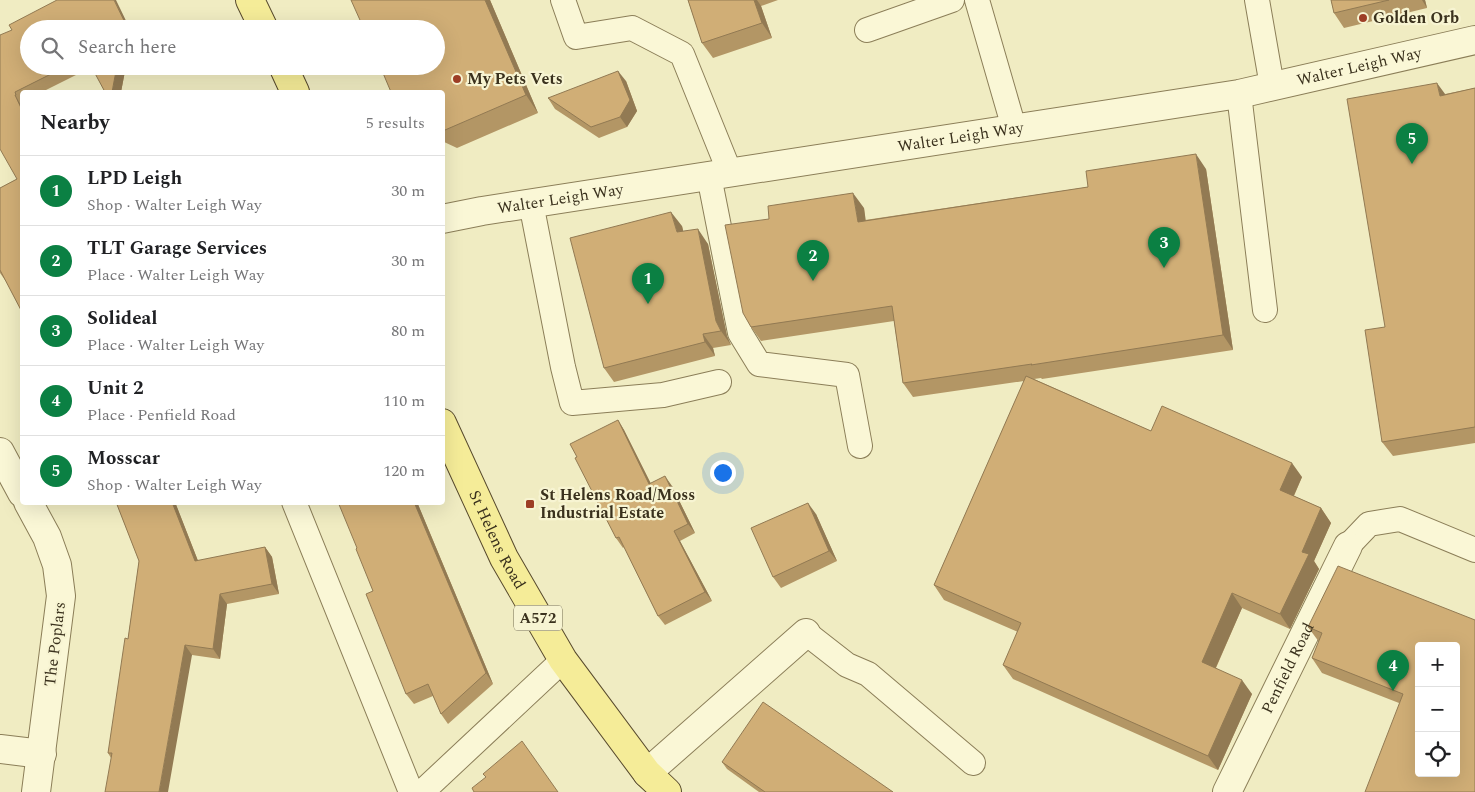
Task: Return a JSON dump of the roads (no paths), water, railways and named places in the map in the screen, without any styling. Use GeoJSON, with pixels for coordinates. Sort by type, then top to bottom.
{"type":"FeatureCollection","features":[{"type":"Feature","properties":{"kind":"main road"},"geometry":{"type":"LineString","coordinates":[[250,0],[260,20]]}},
{"type":"Feature","properties":{"kind":"main road"},"geometry":{"type":"LineString","coordinates":[[286,75],[294,90]]}},
{"type":"Feature","properties":{"kind":"main road","name":"St Helens Road"},"geometry":{"type":"LineString","coordinates":[[445,430],[504,558],[563,660],[647,773],[667,792]]}},
{"type":"Feature","properties":{"kind":"street","name":"Walter Leigh Way"},"geometry":{"type":"LineString","coordinates":[[445,218],[1239,94],[1475,40]]}},
{"type":"Feature","properties":{"kind":"street"},"geometry":{"type":"LineString","coordinates":[[0,452],[20,489]]}},
{"type":"Feature","properties":{"kind":"street","name":"The Poplars"},"geometry":{"type":"LineString","coordinates":[[30,505],[47,537],[57,565],[61,596],[36,792]]}},
{"type":"Feature","properties":{"kind":"street","name":"Penfield Road"},"geometry":{"type":"LineString","coordinates":[[1228,792],[1348,546]]}},
{"type":"Feature","properties":{"kind":"street"},"geometry":{"type":"LineString","coordinates":[[647,773],[806,633]]}},
{"type":"Feature","properties":{"kind":"street"},"geometry":{"type":"LineString","coordinates":[[0,749],[42,754]]}},
{"type":"Feature","properties":{"kind":"lane"},"geometry":{"type":"LineString","coordinates":[[563,0],[576,36],[632,28],[682,54],[720,174],[740,333],[759,364],[847,375],[860,446]]}},
{"type":"Feature","properties":{"kind":"lane"},"geometry":{"type":"LineString","coordinates":[[867,30],[952,0]]}},
{"type":"Feature","properties":{"kind":"lane"},"geometry":{"type":"LineString","coordinates":[[977,0],[1014,128]]}},
{"type":"Feature","properties":{"kind":"lane"},"geometry":{"type":"LineString","coordinates":[[1257,0],[1272,86]]}},
{"type":"Feature","properties":{"kind":"lane"},"geometry":{"type":"LineString","coordinates":[[1239,94],[1265,310]]}},
{"type":"Feature","properties":{"kind":"lane"},"geometry":{"type":"LineString","coordinates":[[531,204],[563,367],[572,403],[663,395],[719,382]]}},
{"type":"Feature","properties":{"kind":"lane"},"geometry":{"type":"LineString","coordinates":[[295,505],[411,792]]}},
{"type":"Feature","properties":{"kind":"lane"},"geometry":{"type":"LineString","coordinates":[[1348,546],[1369,524],[1400,519],[1475,550]]}},
{"type":"Feature","properties":{"kind":"lane"},"geometry":{"type":"LineString","coordinates":[[806,633],[847,665],[868,674],[973,763]]}},
{"type":"Feature","properties":{"kind":"lane"},"geometry":{"type":"LineString","coordinates":[[422,792],[563,660]]}},
{"type":"Feature","properties":{"kind":"place","name":"Golden Orb"},"geometry":{"type":"Point","coordinates":[1363,18]}},
{"type":"Feature","properties":{"kind":"place","name":"My Pets Vets"},"geometry":{"type":"Point","coordinates":[457,79]}},
{"type":"Feature","properties":{"kind":"place","name":"Mosscar"},"geometry":{"type":"Point","coordinates":[1412,164]}},
{"type":"Feature","properties":{"kind":"place","name":"Solideal"},"geometry":{"type":"Point","coordinates":[1164,268]}},
{"type":"Feature","properties":{"kind":"place","name":"TLT Garage Services"},"geometry":{"type":"Point","coordinates":[813,281]}},
{"type":"Feature","properties":{"kind":"place","name":"LPD Leigh"},"geometry":{"type":"Point","coordinates":[648,304]}},
{"type":"Feature","properties":{"kind":"place","name":"St Helens Road/Moss Industrial Estate"},"geometry":{"type":"Point","coordinates":[530,504]}},
{"type":"Feature","properties":{"kind":"place","name":"Unit 2"},"geometry":{"type":"Point","coordinates":[1393,691]}}]}
